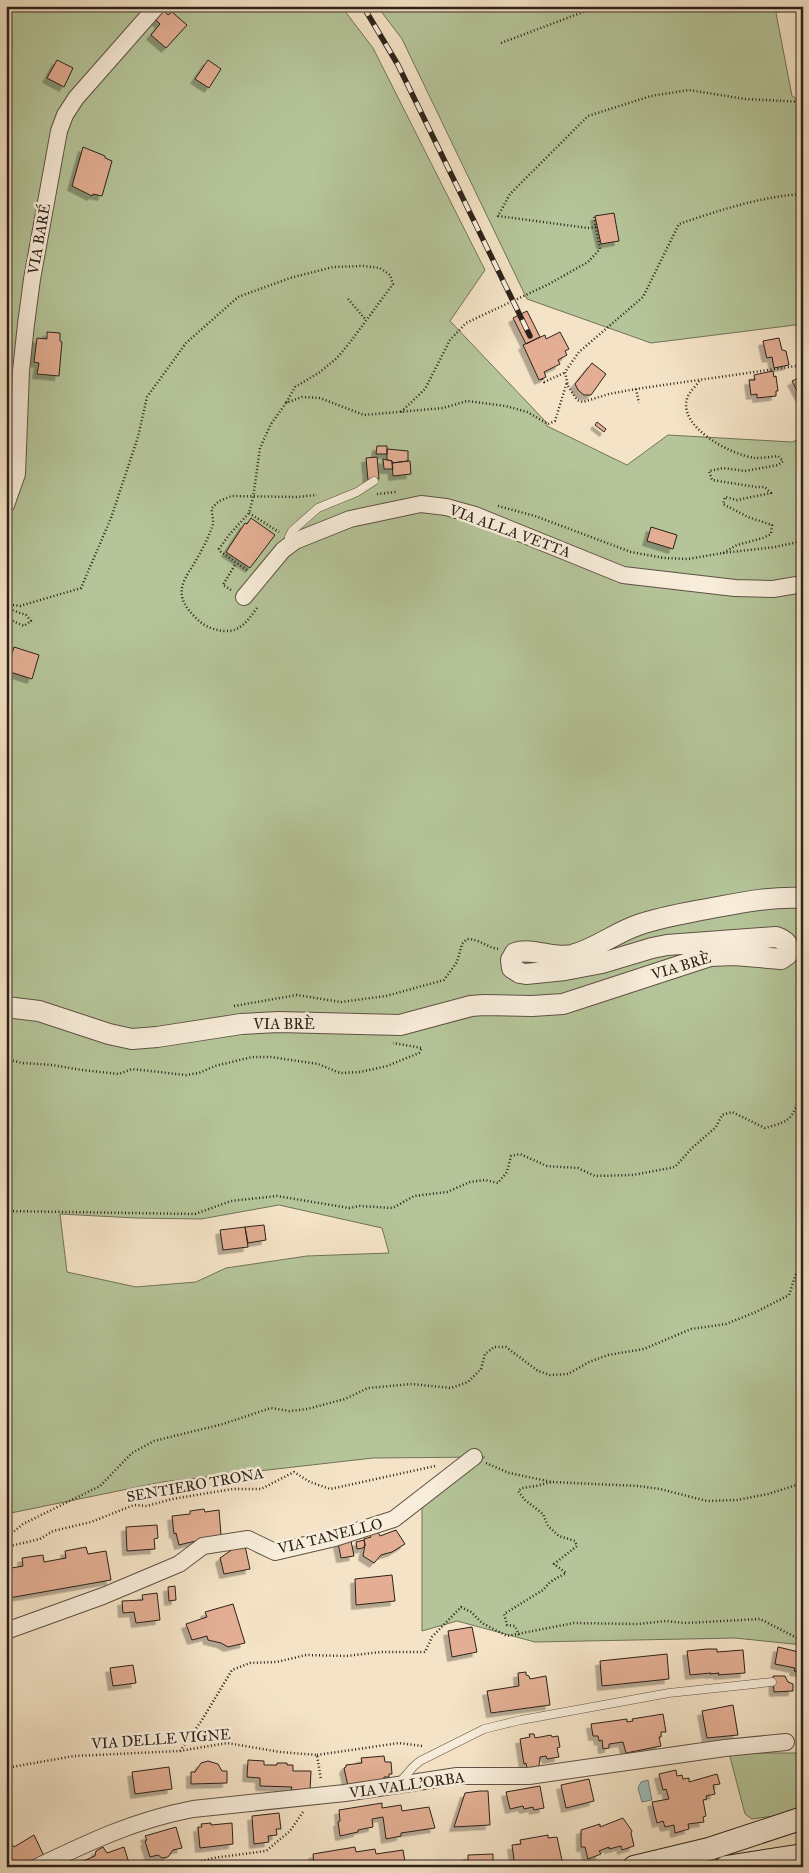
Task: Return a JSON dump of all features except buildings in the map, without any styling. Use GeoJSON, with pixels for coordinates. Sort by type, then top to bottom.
{"type":"FeatureCollection","features":[{"type":"Feature","properties":{"kind":"main road"},"geometry":{"type":"LineString","coordinates":[[634,1867],[709,1849],[803,1818]]}},
{"type":"Feature","properties":{"kind":"main road"},"geometry":{"type":"LineString","coordinates":[[726,1867],[803,1855]]}},
{"type":"Feature","properties":{"kind":"street","name":"VIA BARÉ"},"geometry":{"type":"LineString","coordinates":[[6,505],[17,474],[21,372],[26,324],[32,278],[58,131],[65,115],[76,98],[157,6]]}},
{"type":"Feature","properties":{"kind":"street","name":"VIA ALLA VETTA"},"geometry":{"type":"LineString","coordinates":[[244,597],[284,539],[350,519],[398,508],[432,505],[460,510],[482,517],[623,575],[735,588],[773,590],[803,584]]}},
{"type":"Feature","properties":{"kind":"street"},"geometry":{"type":"LineString","coordinates":[[518,952],[525,951],[550,956],[568,956],[586,951],[624,930],[650,921],[764,899],[803,898]]}},
{"type":"Feature","properties":{"kind":"street","name":"VIA BRÈ"},"geometry":{"type":"LineString","coordinates":[[6,1006],[40,1011],[109,1034],[132,1039],[157,1038],[241,1024],[279,1022],[380,1026],[411,1023],[478,1006],[563,1004],[710,956],[734,955],[776,960],[785,957],[789,949],[785,941],[776,937],[685,943],[652,948],[602,963],[565,970],[526,974],[516,971],[511,964],[512,956],[518,952]]}},
{"type":"Feature","properties":{"kind":"street","name":"VIA TANELLO"},"geometry":{"type":"LineString","coordinates":[[6,1631],[103,1596],[179,1564],[203,1546],[248,1539],[275,1552],[336,1538],[394,1519],[474,1457]]}},
{"type":"Feature","properties":{"kind":"street","name":"VIA VALL'ORBA"},"geometry":{"type":"LineString","coordinates":[[36,1867],[130,1825],[168,1814],[220,1805],[315,1796],[457,1776],[529,1776],[715,1749],[786,1742]]}},
{"type":"Feature","properties":{"kind":"lane"},"geometry":{"type":"LineString","coordinates":[[284,539],[289,537],[292,531],[308,515],[318,508],[357,492],[374,481]]}},
{"type":"Feature","properties":{"kind":"lane"},"geometry":{"type":"LineString","coordinates":[[397,1785],[413,1766],[484,1729],[521,1720],[669,1693],[772,1682]]}},
{"type":"Feature","properties":{"kind":"path"},"geometry":{"type":"LineString","coordinates":[[501,43],[599,6]]}},
{"type":"Feature","properties":{"kind":"path"},"geometry":{"type":"LineString","coordinates":[[596,227],[588,228],[498,216],[510,194],[588,116],[651,96],[689,90],[745,99],[803,102]]}},
{"type":"Feature","properties":{"kind":"path"},"geometry":{"type":"LineString","coordinates":[[542,379],[544,382],[565,372],[579,352],[643,297],[679,224],[711,213],[785,194],[803,194]]}},
{"type":"Feature","properties":{"kind":"path"},"geometry":{"type":"LineString","coordinates":[[400,412],[425,389],[450,340],[466,323],[550,284],[588,262],[600,250],[594,217]]}},
{"type":"Feature","properties":{"kind":"path"},"geometry":{"type":"LineString","coordinates":[[6,604],[20,606],[81,588],[111,518],[138,437],[148,397],[186,343],[238,297],[290,278],[333,267],[363,266],[380,268],[390,275],[393,284],[336,358],[320,372],[295,386],[260,448],[254,498],[249,513],[229,535],[219,549],[221,552]]}},
{"type":"Feature","properties":{"kind":"path"},"geometry":{"type":"LineString","coordinates":[[348,299],[366,320]]}},
{"type":"Feature","properties":{"kind":"path"},"geometry":{"type":"LineString","coordinates":[[566,382],[577,400],[583,402],[609,394],[636,389],[803,365]]}},
{"type":"Feature","properties":{"kind":"path"},"geometry":{"type":"LineString","coordinates":[[286,403],[302,398],[320,398],[364,415],[443,408],[467,401],[506,406],[527,412],[548,424],[555,422],[566,382],[565,372]]}},
{"type":"Feature","properties":{"kind":"path"},"geometry":{"type":"LineString","coordinates":[[700,380],[688,396],[686,407],[694,425],[709,439],[734,452],[755,458],[778,456],[783,461],[778,465],[745,470],[723,468],[709,471],[712,480],[765,487],[771,493],[737,500],[725,497],[723,504],[748,518],[772,525],[771,534],[763,538],[737,544],[723,553]]}},
{"type":"Feature","properties":{"kind":"path"},"geometry":{"type":"LineString","coordinates":[[636,389],[640,403]]}},
{"type":"Feature","properties":{"kind":"path"},"geometry":{"type":"LineString","coordinates":[[346,497],[405,492]]}},
{"type":"Feature","properties":{"kind":"path"},"geometry":{"type":"LineString","coordinates":[[254,498],[318,495]]}},
{"type":"Feature","properties":{"kind":"path"},"geometry":{"type":"LineString","coordinates":[[498,506],[535,516],[646,556],[688,559],[775,547],[803,540]]}},
{"type":"Feature","properties":{"kind":"path"},"geometry":{"type":"LineString","coordinates":[[249,513],[284,539]]}},
{"type":"Feature","properties":{"kind":"path"},"geometry":{"type":"LineString","coordinates":[[225,582],[236,563]]}},
{"type":"Feature","properties":{"kind":"path"},"geometry":{"type":"LineString","coordinates":[[6,608],[26,616],[31,621],[24,626],[6,618]]}},
{"type":"Feature","properties":{"kind":"path"},"geometry":{"type":"LineString","coordinates":[[6,632],[12,643],[6,641]]}},
{"type":"Feature","properties":{"kind":"path"},"geometry":{"type":"LineString","coordinates":[[230,1007],[296,995],[341,1002],[386,996],[444,980],[457,962],[462,944],[467,939],[481,941],[487,947],[501,949],[507,943],[512,942],[518,952]]}},
{"type":"Feature","properties":{"kind":"path"},"geometry":{"type":"LineString","coordinates":[[6,1059],[22,1063],[52,1064],[82,1070],[119,1074],[132,1069],[186,1075],[252,1057],[271,1057],[318,1064],[340,1073],[360,1072],[387,1066],[420,1053],[422,1048],[399,1045],[380,1038],[380,1026]]}},
{"type":"Feature","properties":{"kind":"path"},"geometry":{"type":"LineString","coordinates":[[6,1211],[195,1214],[231,1201],[277,1196],[349,1208],[360,1206],[393,1208],[414,1196],[447,1192],[470,1182],[484,1180],[498,1183],[507,1172],[511,1156],[520,1154],[547,1166],[578,1168],[595,1176],[633,1175],[674,1167],[716,1127],[722,1115],[732,1112],[764,1128],[784,1123],[793,1115],[803,1093]]}},
{"type":"Feature","properties":{"kind":"path"},"geometry":{"type":"LineString","coordinates":[[6,1538],[23,1524],[100,1486],[132,1453],[154,1441],[223,1424],[271,1408],[289,1411],[307,1409],[345,1399],[368,1388],[412,1384],[451,1388],[468,1382],[481,1368],[485,1354],[494,1347],[506,1347],[538,1371],[550,1375],[568,1374],[589,1362],[608,1355],[644,1349],[691,1329],[726,1324],[756,1312],[788,1295],[796,1274],[803,1272]]}},
{"type":"Feature","properties":{"kind":"path"},"geometry":{"type":"LineString","coordinates":[[474,1457],[508,1473],[552,1482],[660,1488],[707,1501],[737,1500],[768,1494],[803,1483]]}},
{"type":"Feature","properties":{"kind":"path","name":"SENTIERO TRONA"},"geometry":{"type":"LineString","coordinates":[[6,1547],[40,1539],[53,1531],[91,1522],[134,1505],[147,1506],[172,1499],[233,1489],[262,1489],[294,1472],[310,1482],[330,1488],[435,1466]]}},
{"type":"Feature","properties":{"kind":"path"},"geometry":{"type":"LineString","coordinates":[[519,1634],[515,1626],[507,1625],[504,1614],[543,1590],[550,1582],[566,1572],[554,1564],[577,1546],[575,1541],[559,1536],[548,1526],[543,1514],[525,1500],[518,1491],[522,1488],[552,1482]]}},
{"type":"Feature","properties":{"kind":"path"},"geometry":{"type":"LineString","coordinates":[[180,1751],[202,1720],[232,1670],[250,1663],[277,1662],[306,1656],[425,1652],[432,1637],[461,1608],[471,1612],[482,1623],[507,1636],[574,1623],[638,1624],[666,1621],[685,1623],[760,1620],[803,1641]]}},
{"type":"Feature","properties":{"kind":"path","name":"VIA DELLE VIGNE"},"geometry":{"type":"LineString","coordinates":[[6,1768],[74,1756],[180,1751],[227,1743],[280,1752],[317,1755],[399,1743],[422,1747],[435,1754]]}},
{"type":"Feature","properties":{"kind":"path"},"geometry":{"type":"LineString","coordinates":[[181,1867],[213,1858],[266,1851],[290,1831],[315,1796],[317,1755]]}},
{"type":"Feature","properties":{"kind":"green space"},"geometry":{"type":"Polygon","coordinates":[[[6,6],[341,6],[373,48],[485,270],[450,321],[546,422],[547,426],[627,465],[668,435],[792,442],[803,438],[803,1645],[735,1638],[535,1642],[457,1621],[422,1631],[422,1501],[485,1457],[373,1458],[162,1482],[6,1514],[6,6]],[[279,1205],[201,1219],[60,1214],[67,1272],[136,1287],[196,1282],[226,1268],[307,1256],[389,1253],[382,1228],[279,1205]]]}},
{"type":"Feature","properties":{"kind":"green space"},"geometry":{"type":"Polygon","coordinates":[[[377,6],[796,6],[776,13],[792,96],[803,103],[803,324],[651,343],[527,299],[402,39],[377,6]]]}},
{"type":"Feature","properties":{"kind":"green space"},"geometry":{"type":"Polygon","coordinates":[[[803,1748],[803,1812],[752,1819],[745,1814],[729,1753],[801,1753],[803,1748]]]}},
{"type":"Feature","properties":{"kind":"water"},"geometry":{"type":"Polygon","coordinates":[[[648,1780],[652,1800],[642,1802],[638,1788],[641,1782],[648,1780]]]}},
{"type":"Feature","properties":{"kind":"railway"},"geometry":{"type":"LineString","coordinates":[[363,6],[398,65],[530,336]]}}]}
